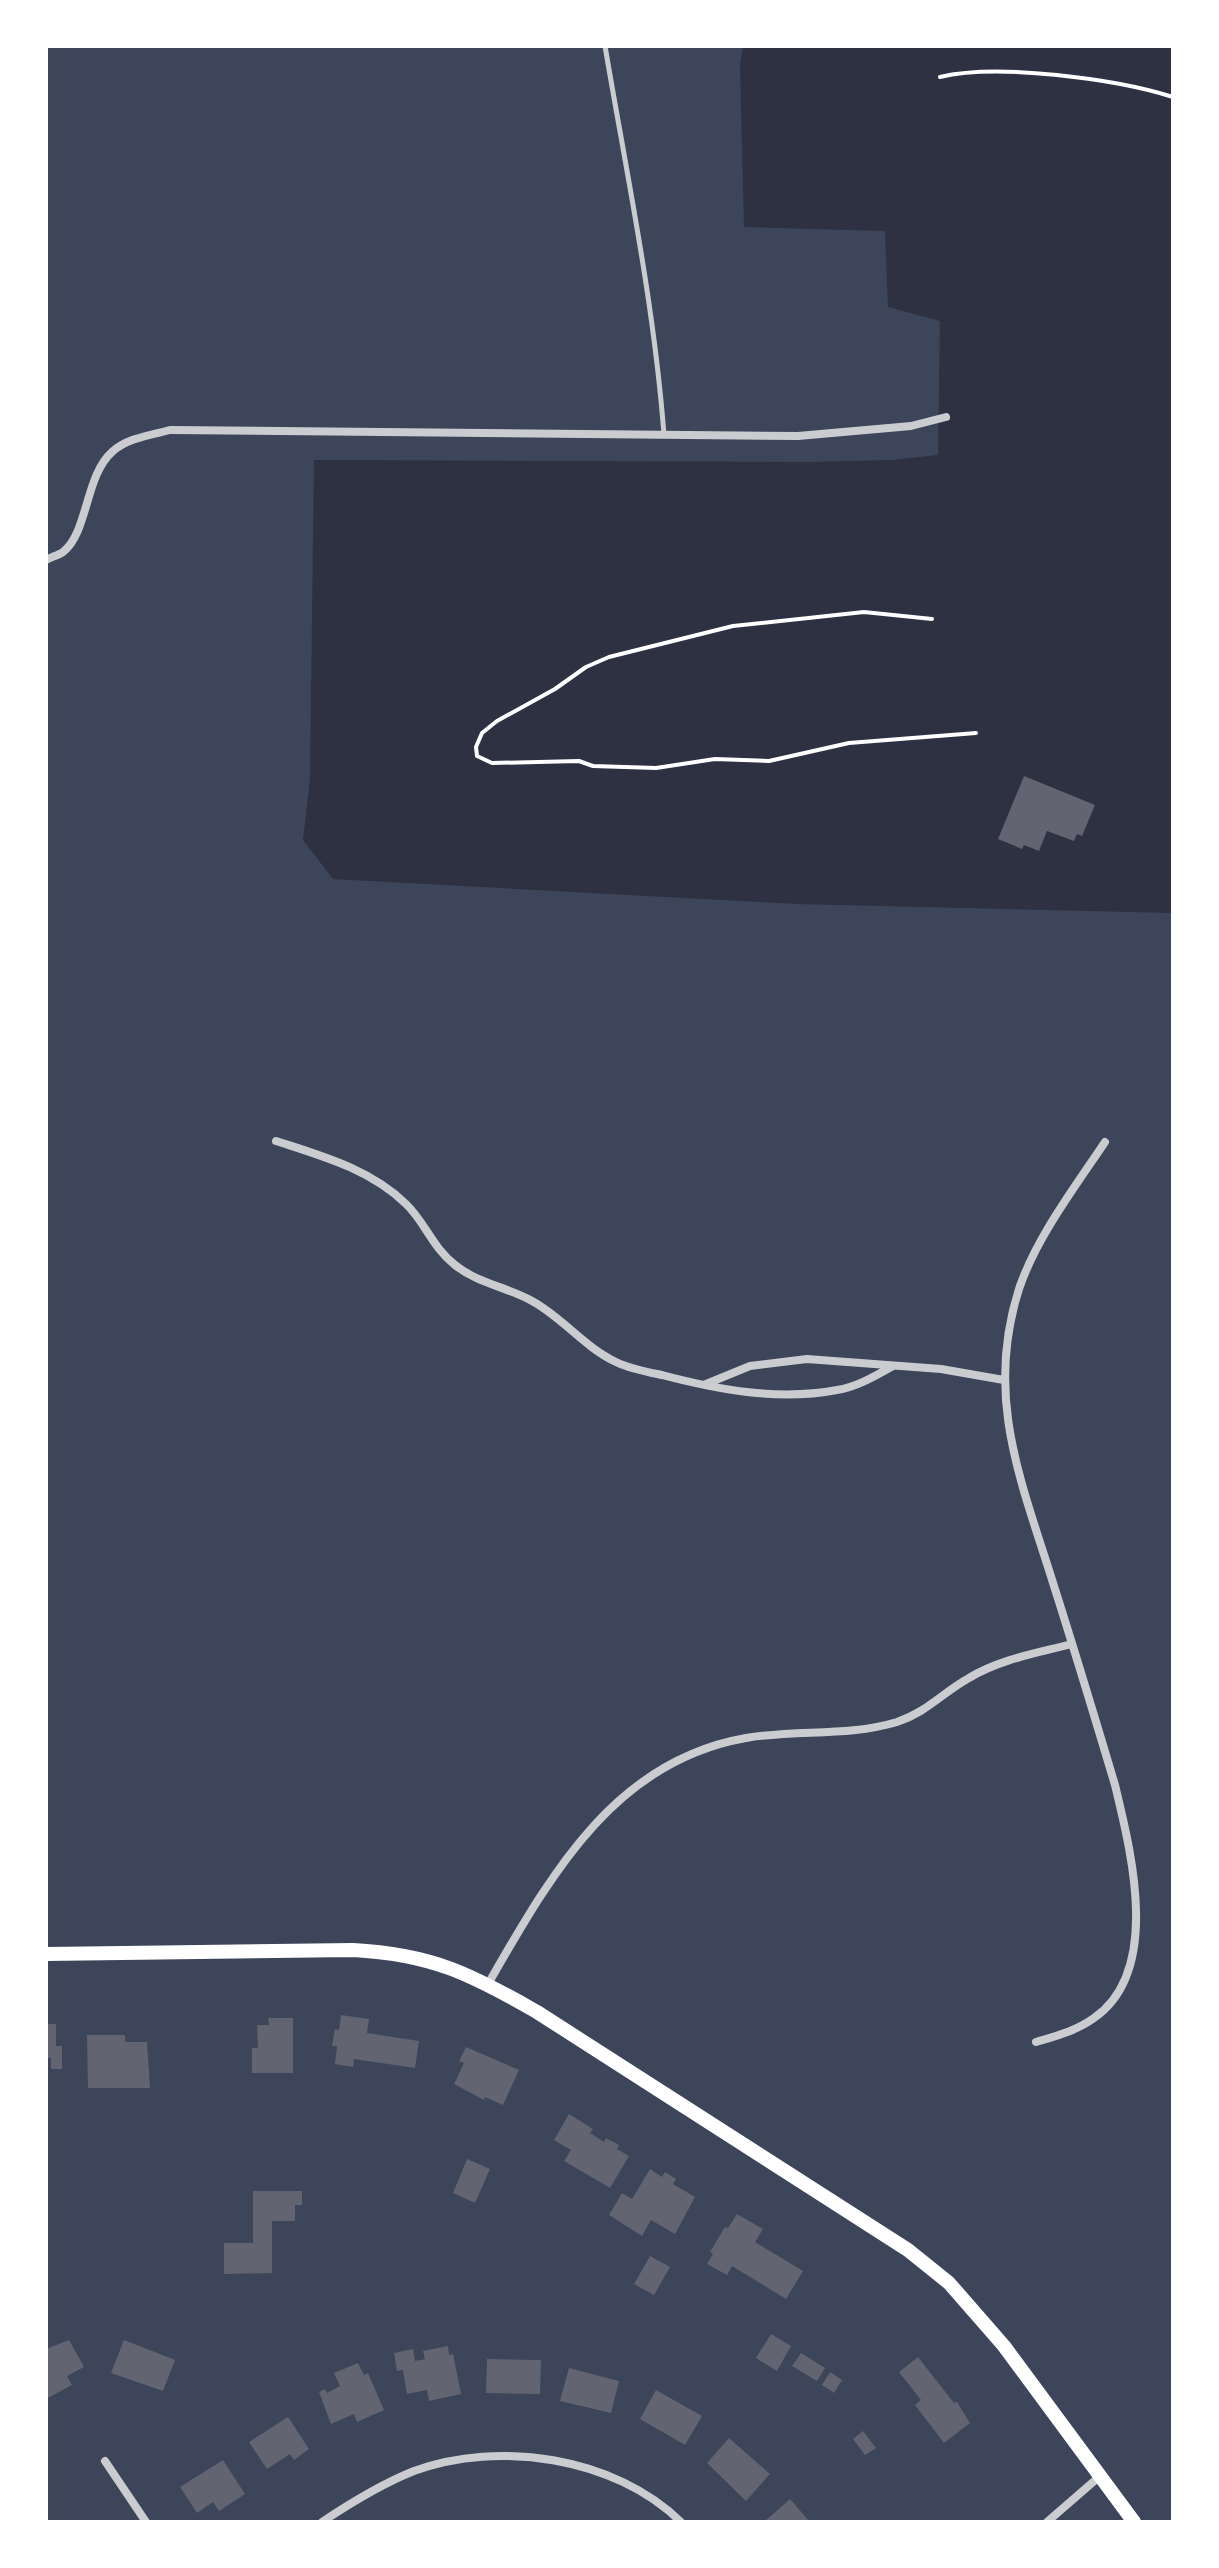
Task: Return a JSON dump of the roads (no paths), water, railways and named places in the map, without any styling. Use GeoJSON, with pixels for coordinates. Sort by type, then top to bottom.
{"type":"FeatureCollection","features":[{"type":"Feature","properties":{"kind":"main road"},"geometry":{"type":"LineString","coordinates":[[46,1954],[393,1952],[436,1962],[488,1984],[537,2012],[908,2250],[949,2283],[1004,2346],[1134,2522]]}},
{"type":"Feature","properties":{"kind":"street"},"geometry":{"type":"LineString","coordinates":[[46,560],[64,551],[78,529],[96,473],[112,451],[137,438],[170,430],[798,436],[911,426],[946,417]]}},
{"type":"Feature","properties":{"kind":"street"},"geometry":{"type":"LineString","coordinates":[[276,1141],[345,1164],[388,1188],[409,1206],[437,1250],[458,1268],[483,1282],[531,1300],[615,1362],[702,1385],[750,1392],[818,1393],[853,1386],[893,1366]]}},
{"type":"Feature","properties":{"kind":"street"},"geometry":{"type":"LineString","coordinates":[[1036,2042],[1071,2031],[1107,2007],[1120,1991],[1130,1970],[1134,1947],[1135,1918],[1125,1827],[1017,1466],[1009,1434],[1004,1380],[1011,1320],[1031,1259],[1105,1142]]}},
{"type":"Feature","properties":{"kind":"street"},"geometry":{"type":"LineString","coordinates":[[702,1385],[750,1366],[807,1359],[941,1369],[1004,1380]]}},
{"type":"Feature","properties":{"kind":"street"},"geometry":{"type":"LineString","coordinates":[[488,1984],[540,1895],[567,1857],[595,1823],[632,1789],[661,1768],[698,1751],[745,1738],[865,1730],[898,1721],[926,1710],[967,1678],[994,1665],[1072,1644]]}},
{"type":"Feature","properties":{"kind":"street"},"geometry":{"type":"LineString","coordinates":[[322,2522],[359,2497],[417,2470],[479,2457],[511,2456],[579,2467],[616,2480],[649,2496],[681,2522]]}},
{"type":"Feature","properties":{"kind":"street"},"geometry":{"type":"LineString","coordinates":[[105,2461],[146,2522]]}},
{"type":"Feature","properties":{"kind":"street"},"geometry":{"type":"LineString","coordinates":[[1047,2522],[1100,2476]]}},
{"type":"Feature","properties":{"kind":"lane"},"geometry":{"type":"LineString","coordinates":[[605,46],[644,262],[659,371],[664,436]]}}]}
